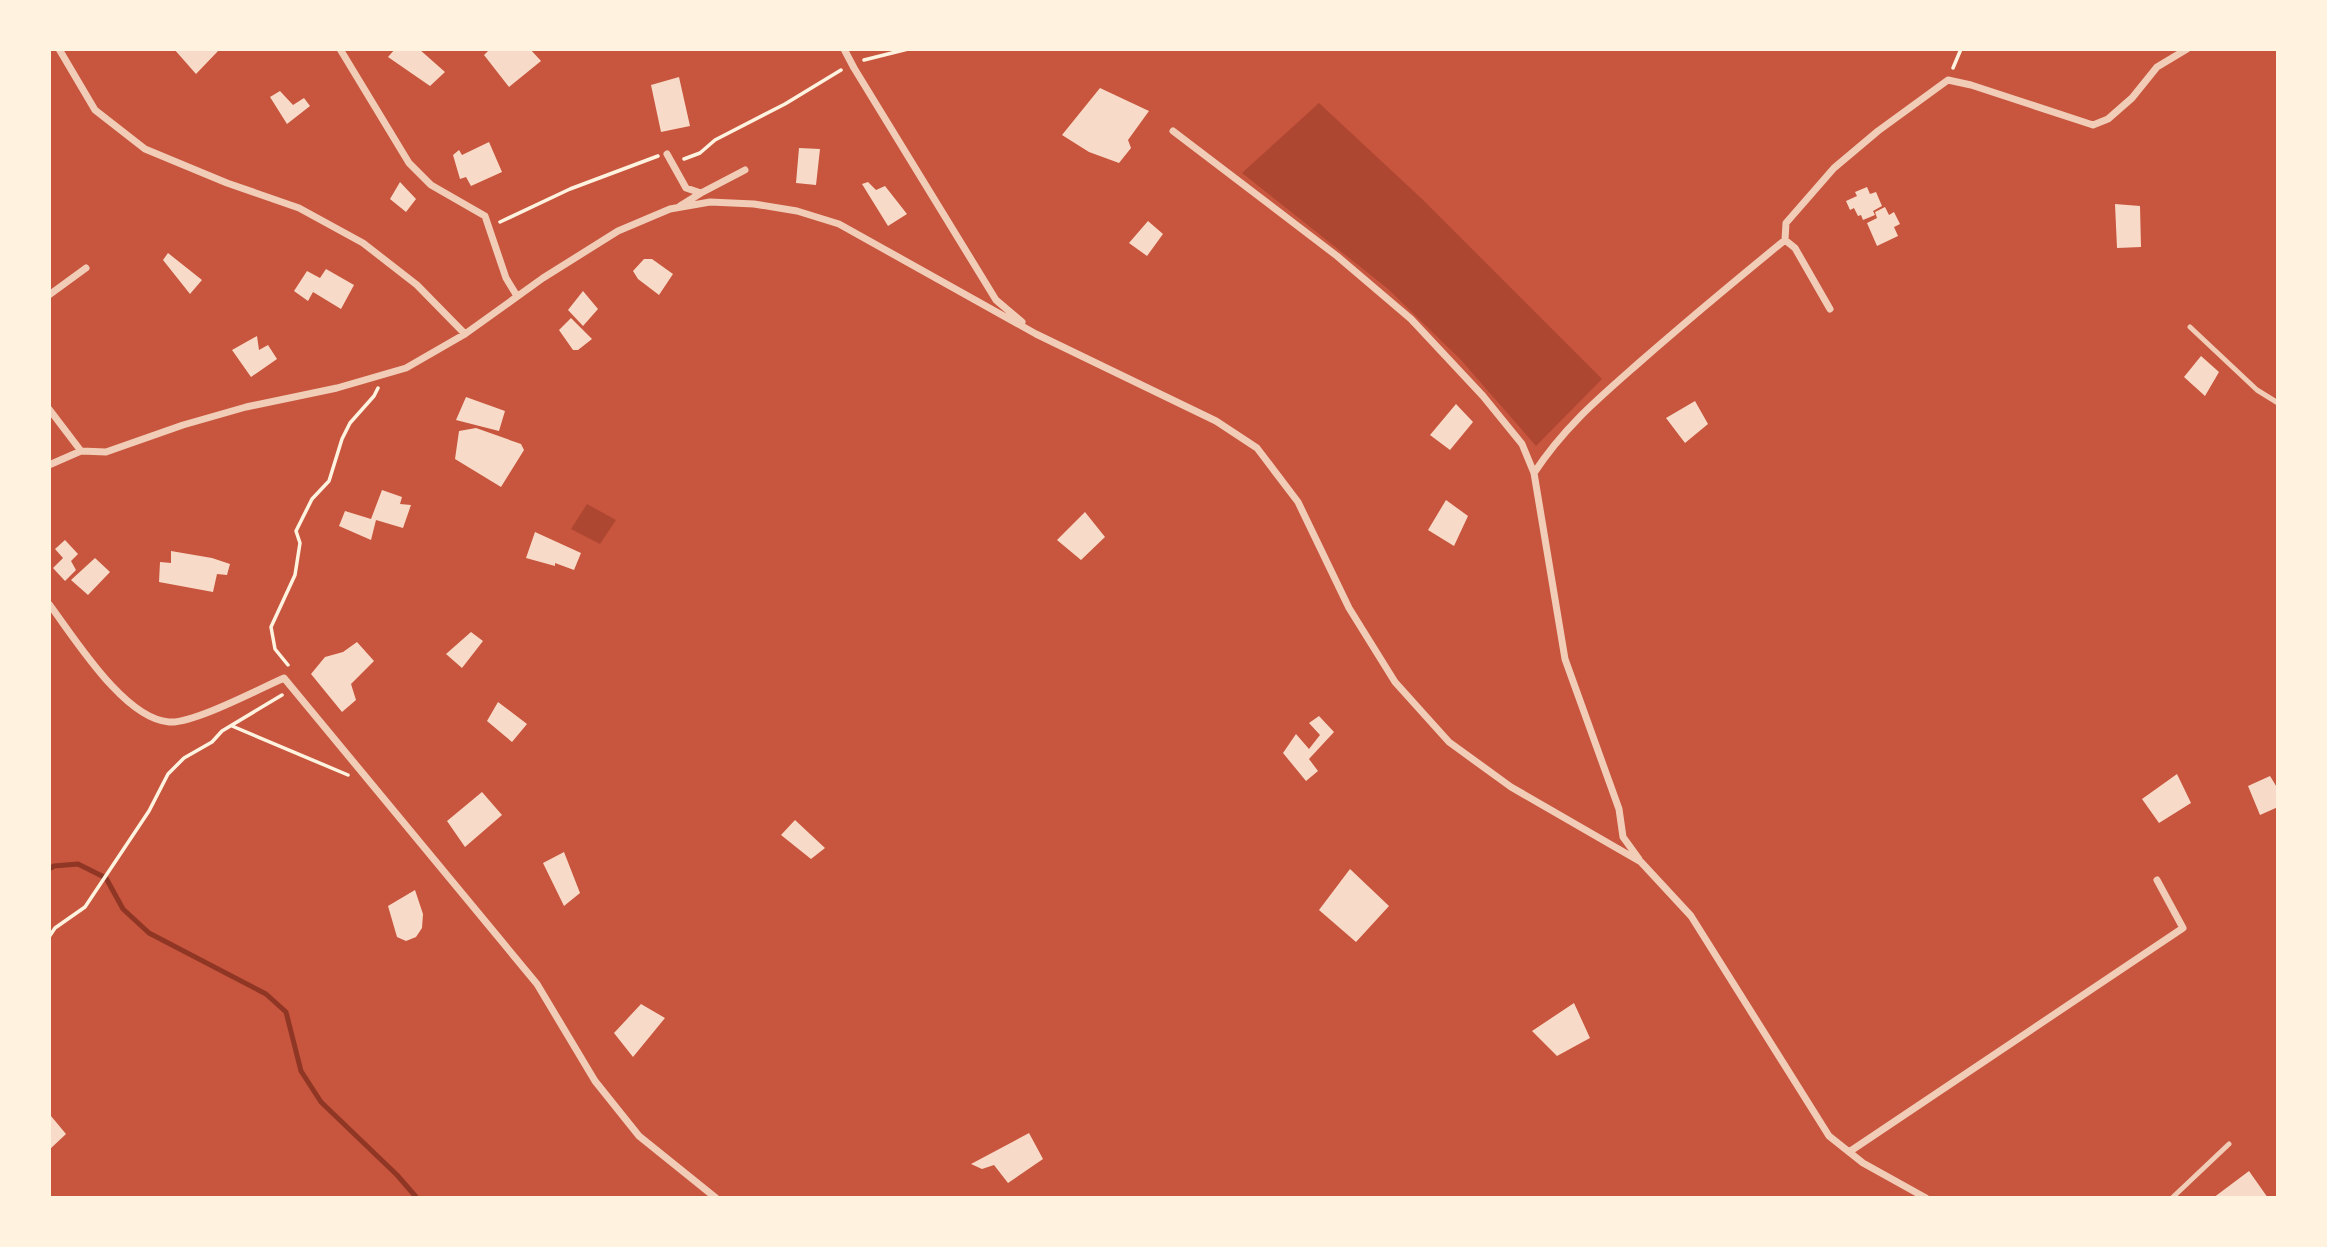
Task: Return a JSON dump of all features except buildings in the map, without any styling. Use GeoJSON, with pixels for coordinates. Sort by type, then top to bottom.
{"type":"FeatureCollection","features":[{"type":"Feature","properties":{"kind":"street"},"geometry":{"type":"LineString","coordinates":[[59,49],[96,110],[145,149],[227,183],[299,208],[363,243],[418,285],[465,334]]}},
{"type":"Feature","properties":{"kind":"street"},"geometry":{"type":"LineString","coordinates":[[340,49],[409,163],[431,185],[485,216],[506,278],[517,296]]}},
{"type":"Feature","properties":{"kind":"street"},"geometry":{"type":"LineString","coordinates":[[844,49],[996,300],[1036,334]]}},
{"type":"Feature","properties":{"kind":"street"},"geometry":{"type":"LineString","coordinates":[[1534,473],[1548,451],[1577,418],[1697,312],[1785,240],[1786,223],[1834,168],[1878,131],[1948,80],[2093,125],[2108,118],[2132,98],[2157,67],[2188,49]]}},
{"type":"Feature","properties":{"kind":"street"},"geometry":{"type":"LineString","coordinates":[[1172,131],[1337,256],[1411,319],[1449,357],[1522,444],[1534,473],[1565,659],[1619,809],[1623,837],[1691,916],[1829,1136],[1863,1163],[1926,1198]]}},
{"type":"Feature","properties":{"kind":"street"},"geometry":{"type":"LineString","coordinates":[[667,154],[686,188],[701,193]]}},
{"type":"Feature","properties":{"kind":"street"},"geometry":{"type":"LineString","coordinates":[[49,465],[81,451],[106,452],[183,425],[246,407],[337,388],[406,368],[465,334],[517,296],[618,231],[677,208],[745,170]]}},
{"type":"Feature","properties":{"kind":"street"},"geometry":{"type":"LineString","coordinates":[[677,208],[710,202],[754,204],[797,211],[839,224],[1036,334],[1216,421],[1257,448],[1298,502],[1349,608],[1395,682],[1449,742],[1511,787],[1642,862]]}},
{"type":"Feature","properties":{"kind":"street"},"geometry":{"type":"LineString","coordinates":[[1785,240],[1795,248],[1830,309]]}},
{"type":"Feature","properties":{"kind":"street"},"geometry":{"type":"LineString","coordinates":[[49,295],[86,268]]}},
{"type":"Feature","properties":{"kind":"street"},"geometry":{"type":"LineString","coordinates":[[49,410],[81,451]]}},
{"type":"Feature","properties":{"kind":"street"},"geometry":{"type":"LineString","coordinates":[[49,604],[115,691],[144,714],[169,722],[199,716],[284,678],[537,984],[595,1081],[639,1136],[716,1198]]}},
{"type":"Feature","properties":{"kind":"street"},"geometry":{"type":"LineString","coordinates":[[1849,1152],[2183,928],[2157,880]]}},
{"type":"Feature","properties":{"kind":"lane"},"geometry":{"type":"LineString","coordinates":[[2190,327],[2257,390],[2278,402]]}},
{"type":"Feature","properties":{"kind":"lane"},"geometry":{"type":"LineString","coordinates":[[2172,1198],[2229,1144]]}},
{"type":"Feature","properties":{"kind":"path"},"geometry":{"type":"LineString","coordinates":[[672,163],[700,153],[715,140],[785,104],[851,63],[908,49]]}},
{"type":"Feature","properties":{"kind":"path"},"geometry":{"type":"LineString","coordinates":[[1948,80],[1961,49]]}},
{"type":"Feature","properties":{"kind":"path"},"geometry":{"type":"LineString","coordinates":[[489,227],[570,188],[641,160],[667,154]]}},
{"type":"Feature","properties":{"kind":"path"},"geometry":{"type":"LineString","coordinates":[[291,668],[275,649],[271,627],[295,575],[300,543],[296,531],[312,499],[329,481],[342,439],[350,424],[374,396],[385,374]]}},
{"type":"Feature","properties":{"kind":"path"},"geometry":{"type":"LineString","coordinates":[[49,937],[55,928],[85,907],[149,811],[168,774],[184,758],[212,742],[231,726],[293,689]]}},
{"type":"Feature","properties":{"kind":"path"},"geometry":{"type":"LineString","coordinates":[[231,726],[351,777]]}},
{"type":"Feature","properties":{"kind":"shaded area"},"geometry":{"type":"Polygon","coordinates":[[[1319,103],[1422,199],[1602,379],[1536,446],[1461,360],[1387,288],[1242,173],[1319,103]]]}},
{"type":"Feature","properties":{"kind":"shaded area"},"geometry":{"type":"Polygon","coordinates":[[[587,504],[616,520],[600,544],[571,529],[587,504]]]}},
{"type":"Feature","properties":{"kind":"waterway"},"geometry":{"type":"LineString","coordinates":[[49,869],[54,866],[78,864],[106,878],[123,909],[149,933],[266,994],[286,1012],[301,1071],[321,1102],[397,1175],[417,1198]]}}]}
